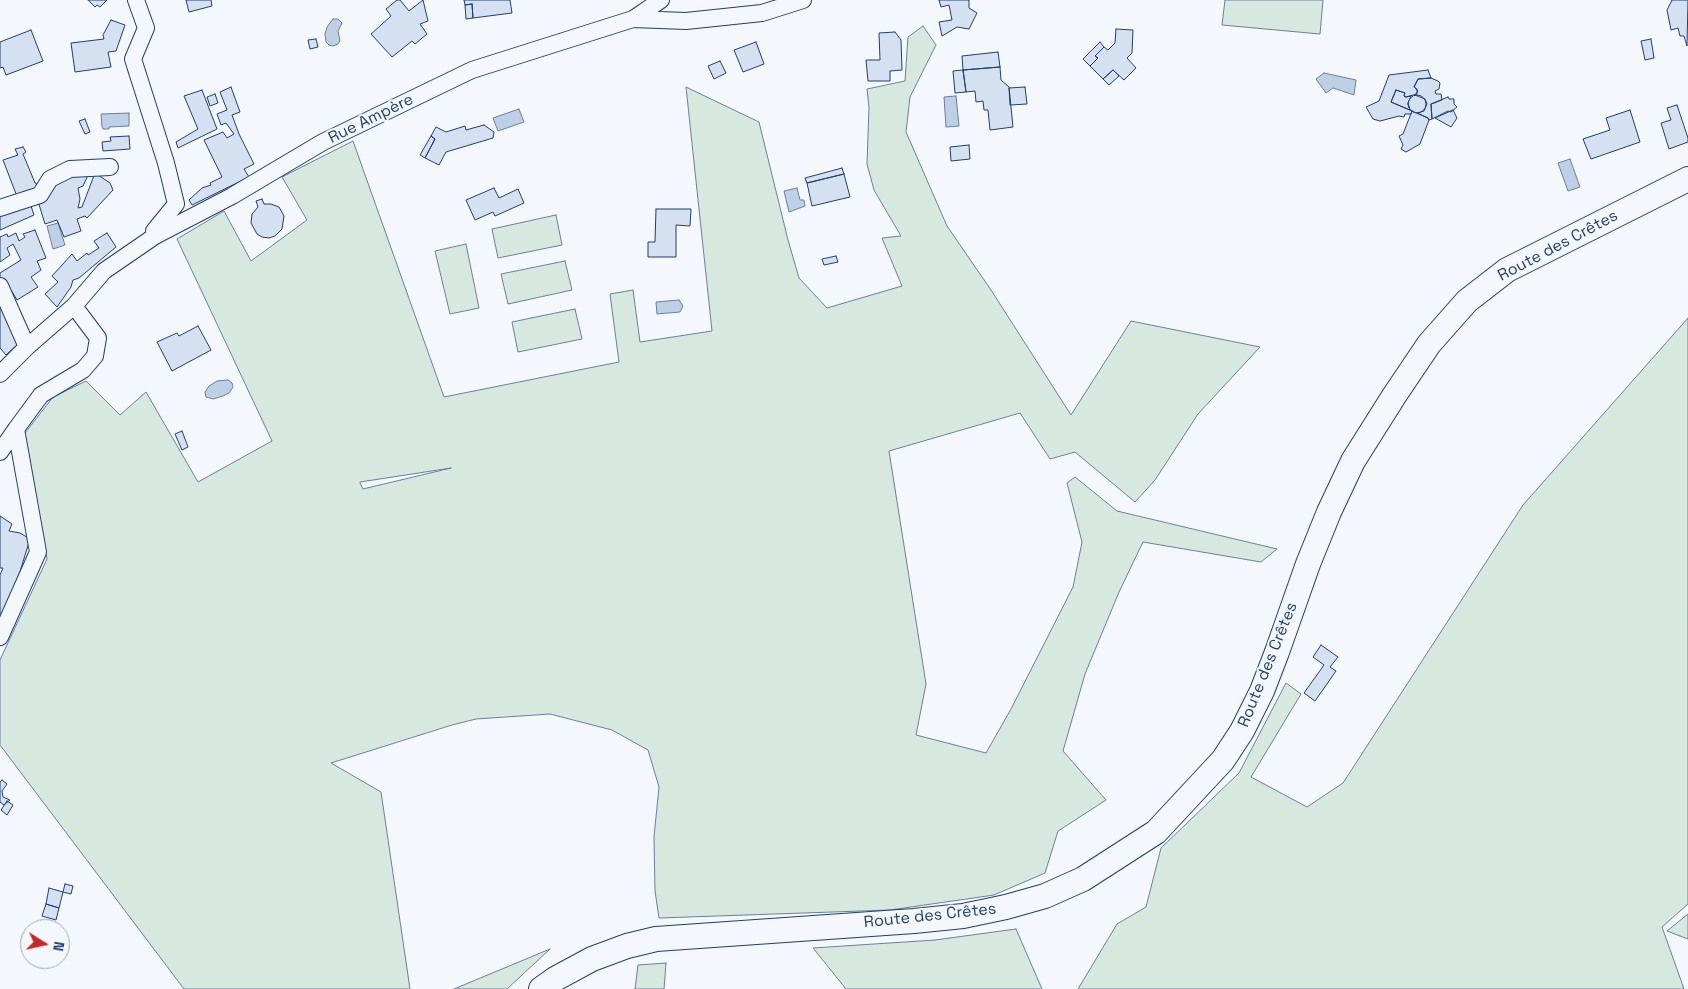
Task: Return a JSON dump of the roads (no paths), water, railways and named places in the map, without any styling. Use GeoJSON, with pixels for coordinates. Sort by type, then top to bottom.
{"type":"FeatureCollection","features":[{"type":"Feature","properties":{"kind":"street"},"geometry":{"type":"LineString","coordinates":[[136,0],[146,28],[133,59],[166,163],[176,204],[154,231],[155,236]]}},
{"type":"Feature","properties":{"kind":"street"},"geometry":{"type":"LineString","coordinates":[[633,19],[661,0]]}},
{"type":"Feature","properties":{"kind":"street","name":"Rue Ampère"},"geometry":{"type":"LineString","coordinates":[[0,374],[27,347],[74,306],[104,272],[155,236],[232,196],[323,142],[472,70],[633,19],[686,21],[762,13],[803,0]]}},
{"type":"Feature","properties":{"kind":"street"},"geometry":{"type":"LineString","coordinates":[[0,208],[40,195],[50,179],[70,169],[110,167]]}},
{"type":"Feature","properties":{"kind":"street","name":"Route des Crêtes"},"geometry":{"type":"LineString","coordinates":[[541,989],[554,979],[592,959],[627,946],[656,939],[914,921],[963,916],[1006,907],[1045,896],[1083,879],[1156,832],[1223,760],[1242,731],[1262,691],[1278,652],[1328,512],[1353,461],[1429,344],[1467,301],[1507,270],[1688,179]]}},
{"type":"Feature","properties":{"kind":"street"},"geometry":{"type":"LineString","coordinates":[[0,286],[27,347]]}},
{"type":"Feature","properties":{"kind":"street"},"geometry":{"type":"LineString","coordinates":[[0,452],[42,395],[83,370],[95,356],[98,338],[74,306]]}},
{"type":"Feature","properties":{"kind":"street"},"geometry":{"type":"LineString","coordinates":[[0,637],[38,552],[16,429]]}},
{"type":"Feature","properties":{"kind":"water"},"geometry":{"type":"Polygon","coordinates":[[[333,19],[338,19],[342,23],[338,31],[340,41],[333,46],[326,42],[325,34],[327,27],[333,19]]]}},
{"type":"Feature","properties":{"kind":"water"},"geometry":{"type":"Polygon","coordinates":[[[1324,73],[1356,80],[1354,95],[1333,88],[1326,93],[1316,79],[1324,73]]]}},
{"type":"Feature","properties":{"kind":"water"},"geometry":{"type":"Polygon","coordinates":[[[956,96],[959,126],[946,127],[944,97],[956,96]]]}},
{"type":"Feature","properties":{"kind":"water"},"geometry":{"type":"Polygon","coordinates":[[[519,109],[524,122],[498,131],[493,118],[519,109]]]}},
{"type":"Feature","properties":{"kind":"water"},"geometry":{"type":"Polygon","coordinates":[[[129,113],[129,126],[103,129],[101,114],[129,113]]]}},
{"type":"Feature","properties":{"kind":"water"},"geometry":{"type":"Polygon","coordinates":[[[1570,159],[1580,187],[1568,191],[1558,163],[1570,159]]]}},
{"type":"Feature","properties":{"kind":"water"},"geometry":{"type":"Polygon","coordinates":[[[797,188],[800,200],[804,200],[805,206],[789,212],[784,191],[797,188]]]}},
{"type":"Feature","properties":{"kind":"water"},"geometry":{"type":"Polygon","coordinates":[[[58,223],[65,245],[53,249],[47,226],[58,223]]]}},
{"type":"Feature","properties":{"kind":"water"},"geometry":{"type":"Polygon","coordinates":[[[679,300],[683,306],[680,312],[657,314],[656,302],[679,300]]]}},
{"type":"Feature","properties":{"kind":"water"},"geometry":{"type":"Polygon","coordinates":[[[228,380],[232,383],[233,387],[229,393],[213,399],[206,397],[205,392],[209,386],[217,381],[228,380]]]}}]}
